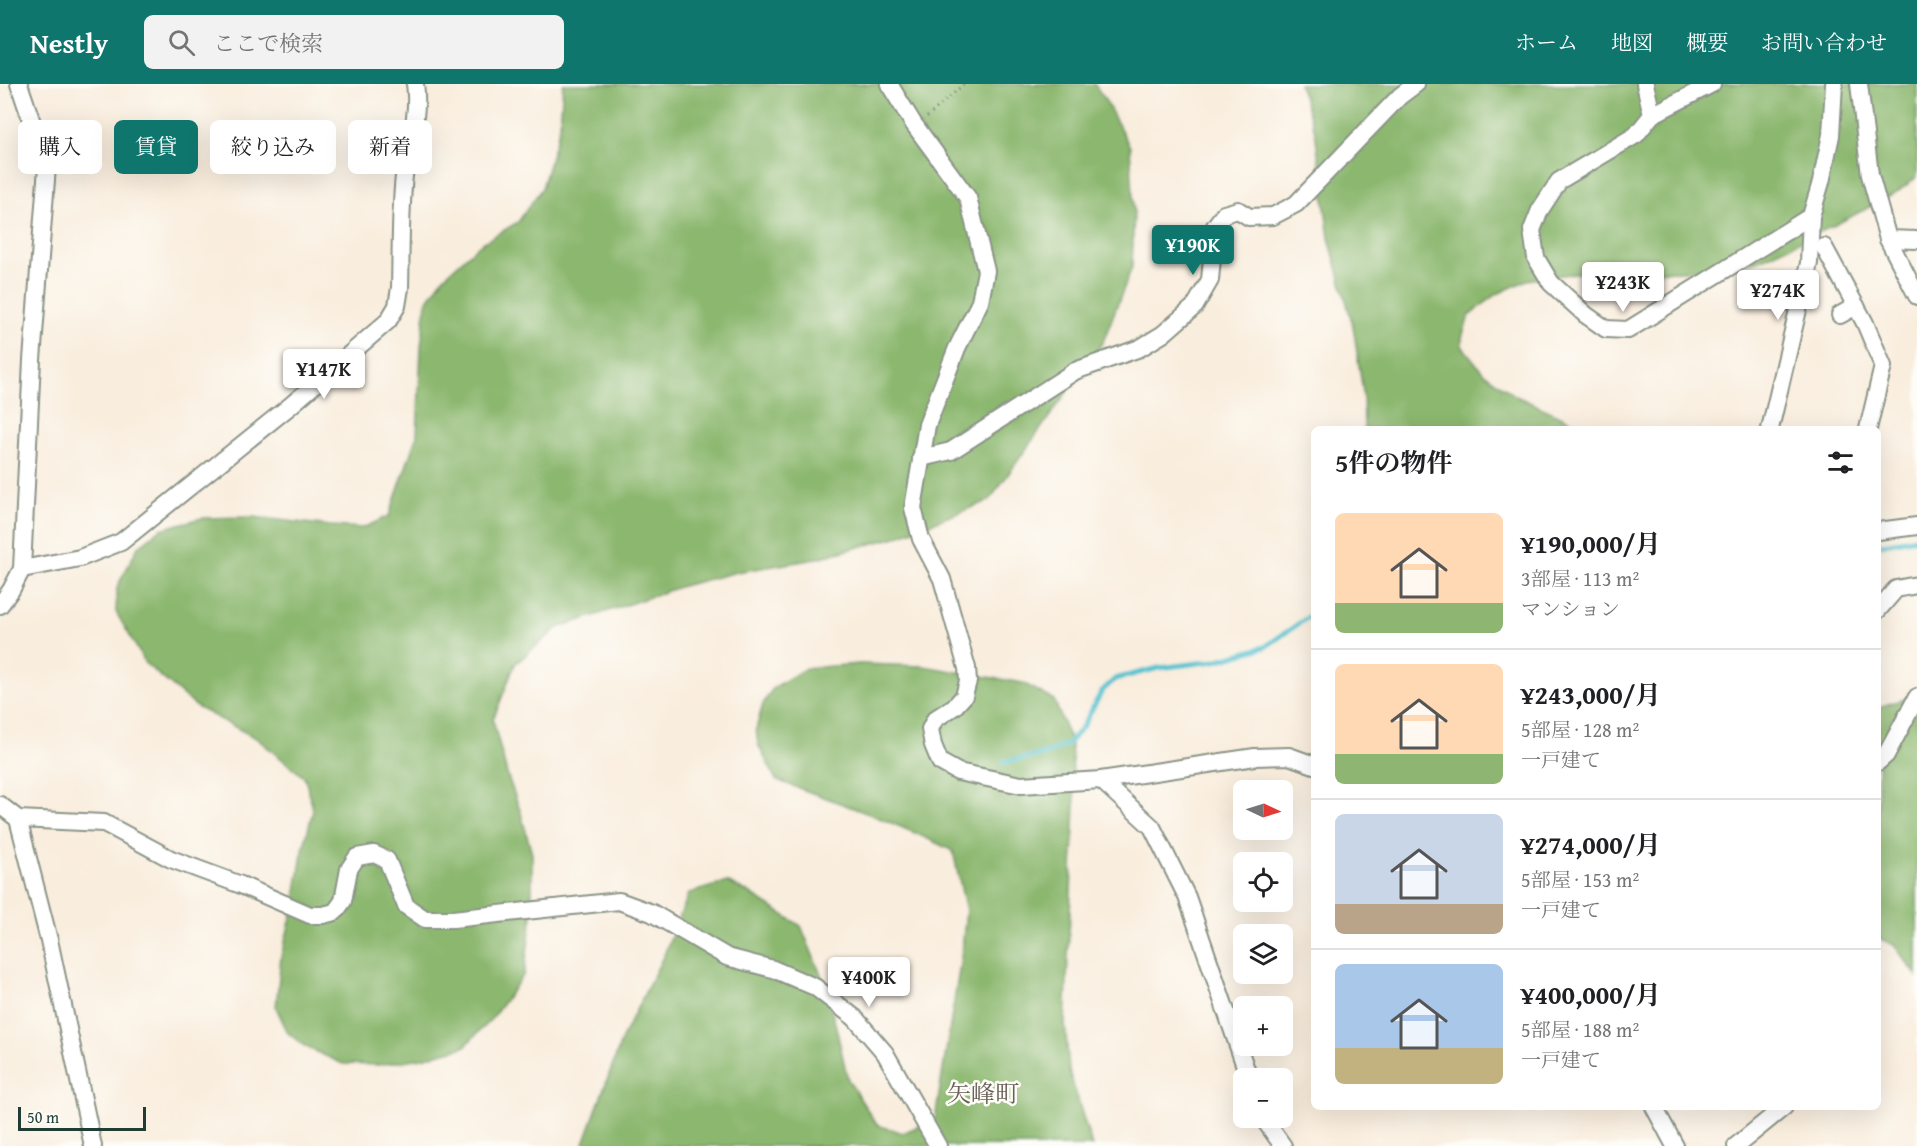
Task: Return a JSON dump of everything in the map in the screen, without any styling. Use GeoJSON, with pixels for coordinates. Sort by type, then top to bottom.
{"type":"FeatureCollection","features":[{"type":"Feature","properties":{"kind":"street"},"geometry":{"type":"LineString","coordinates":[[0,605],[22,569],[32,360],[47,167],[19,84]]}},
{"type":"Feature","properties":{"kind":"street"},"geometry":{"type":"LineString","coordinates":[[22,569],[80,558],[121,542],[290,406],[388,321],[398,306],[404,176],[414,124],[415,84]]}},
{"type":"Feature","properties":{"kind":"street"},"geometry":{"type":"LineString","coordinates":[[889,84],[968,198],[986,271],[980,302],[957,348],[927,425],[913,508],[921,540],[942,579],[967,668],[968,681],[964,696],[935,719],[930,729],[933,746],[940,762],[958,772],[1021,785],[1101,780],[1255,757],[1289,756],[1311,764]]}},
{"type":"Feature","properties":{"kind":"street"},"geometry":{"type":"LineString","coordinates":[[921,458],[951,451],[1075,371],[1140,348],[1163,334],[1196,306],[1210,280],[1215,226],[1224,214],[1238,210],[1248,217],[1273,216],[1296,204],[1400,96],[1416,84]]}},
{"type":"Feature","properties":{"kind":"street"},"geometry":{"type":"LineString","coordinates":[[1645,84],[1652,115]]}},
{"type":"Feature","properties":{"kind":"street"},"geometry":{"type":"LineString","coordinates":[[1712,84],[1652,115],[1636,135],[1559,182],[1540,210],[1532,230],[1536,258],[1551,283],[1586,315],[1606,329],[1628,330],[1811,216]]}},
{"type":"Feature","properties":{"kind":"street"},"geometry":{"type":"LineString","coordinates":[[1771,426],[1809,263],[1811,216],[1831,135],[1834,84]]}},
{"type":"Feature","properties":{"kind":"street"},"geometry":{"type":"LineString","coordinates":[[1859,84],[1870,174],[1888,238],[1917,296]]}},
{"type":"Feature","properties":{"kind":"street"},"geometry":{"type":"LineString","coordinates":[[1888,238],[1917,240]]}},
{"type":"Feature","properties":{"kind":"street"},"geometry":{"type":"LineString","coordinates":[[1824,247],[1865,323],[1883,366],[1869,426]]}},
{"type":"Feature","properties":{"kind":"street"},"geometry":{"type":"LineString","coordinates":[[1840,315],[1856,306]]}},
{"type":"Feature","properties":{"kind":"street"},"geometry":{"type":"LineString","coordinates":[[1881,531],[1917,526]]}},
{"type":"Feature","properties":{"kind":"street"},"geometry":{"type":"LineString","coordinates":[[1881,607],[1896,590],[1917,585]]}},
{"type":"Feature","properties":{"kind":"street"},"geometry":{"type":"LineString","coordinates":[[1881,759],[1886,755],[1917,697]]}},
{"type":"Feature","properties":{"kind":"street"},"geometry":{"type":"LineString","coordinates":[[1101,780],[1152,827],[1187,897],[1246,1068]]}},
{"type":"Feature","properties":{"kind":"street"},"geometry":{"type":"LineString","coordinates":[[0,805],[18,819],[104,823],[171,859],[241,885],[310,915],[335,912],[343,901],[349,868],[357,856],[374,854],[387,860],[406,906],[425,919],[453,920],[619,901],[652,912],[727,957],[773,969],[815,987],[855,1018],[885,1053],[938,1146]]}},
{"type":"Feature","properties":{"kind":"street"},"geometry":{"type":"LineString","coordinates":[[18,819],[49,940],[93,1146]]}},
{"type":"Feature","properties":{"kind":"street"},"geometry":{"type":"LineString","coordinates":[[1656,1110],[1675,1146]]}},
{"type":"Feature","properties":{"kind":"street"},"geometry":{"type":"LineString","coordinates":[[1736,1146],[1780,1110]]}},
{"type":"Feature","properties":{"kind":"street"},"geometry":{"type":"LineString","coordinates":[[1269,1128],[1277,1141]]}},
{"type":"Feature","properties":{"kind":"path"},"geometry":{"type":"LineString","coordinates":[[923,120],[964,84]]}},
{"type":"Feature","properties":{"kind":"green space"},"geometry":{"type":"Polygon","coordinates":[[[563,84],[1094,84],[1130,147],[1134,210],[1132,267],[1103,342],[989,501],[893,538],[810,560],[737,572],[682,586],[558,628],[515,664],[493,720],[532,854],[532,917],[524,974],[493,1017],[464,1047],[422,1058],[378,1065],[343,1064],[306,1047],[288,1033],[276,1007],[281,957],[313,810],[305,778],[256,738],[197,707],[146,664],[116,612],[117,587],[138,547],[161,529],[202,518],[253,517],[363,528],[389,516],[417,435],[421,347],[426,303],[443,278],[479,245],[518,222],[542,188],[560,126],[563,84]]]}},
{"type":"Feature","properties":{"kind":"green space"},"geometry":{"type":"Polygon","coordinates":[[[1299,84],[1917,84],[1917,177],[1896,193],[1835,225],[1755,262],[1683,271],[1577,273],[1527,280],[1495,295],[1469,316],[1462,337],[1462,346],[1483,372],[1516,396],[1582,426],[1364,426],[1363,392],[1353,326],[1329,238],[1315,131],[1299,84]]]}},
{"type":"Feature","properties":{"kind":"green space"},"geometry":{"type":"Polygon","coordinates":[[[860,664],[923,666],[1023,683],[1054,700],[1071,742],[1075,805],[1065,1023],[1069,1071],[1092,1146],[583,1146],[623,1036],[664,955],[689,893],[727,882],[801,926],[821,975],[848,1080],[877,1125],[903,1133],[935,1119],[961,958],[966,911],[953,851],[888,821],[776,780],[758,744],[756,729],[763,704],[773,688],[806,668],[860,664]]]}},
{"type":"Feature","properties":{"kind":"green space"},"geometry":{"type":"Polygon","coordinates":[[[1917,693],[1917,976],[1894,945],[1881,939],[1881,706],[1917,693]]]}},
{"type":"Feature","properties":{"kind":"waterway"},"geometry":{"type":"LineString","coordinates":[[1881,544],[1917,538]]}},
{"type":"Feature","properties":{"kind":"waterway"},"geometry":{"type":"LineString","coordinates":[[1003,762],[1046,754],[1068,744],[1083,726],[1102,691],[1115,679],[1159,668],[1215,661],[1265,647],[1311,615]]}},
{"type":"Feature","properties":{"kind":"district","name":"矢峰町"},"geometry":{"type":"Point","coordinates":[983,1093]}}]}
